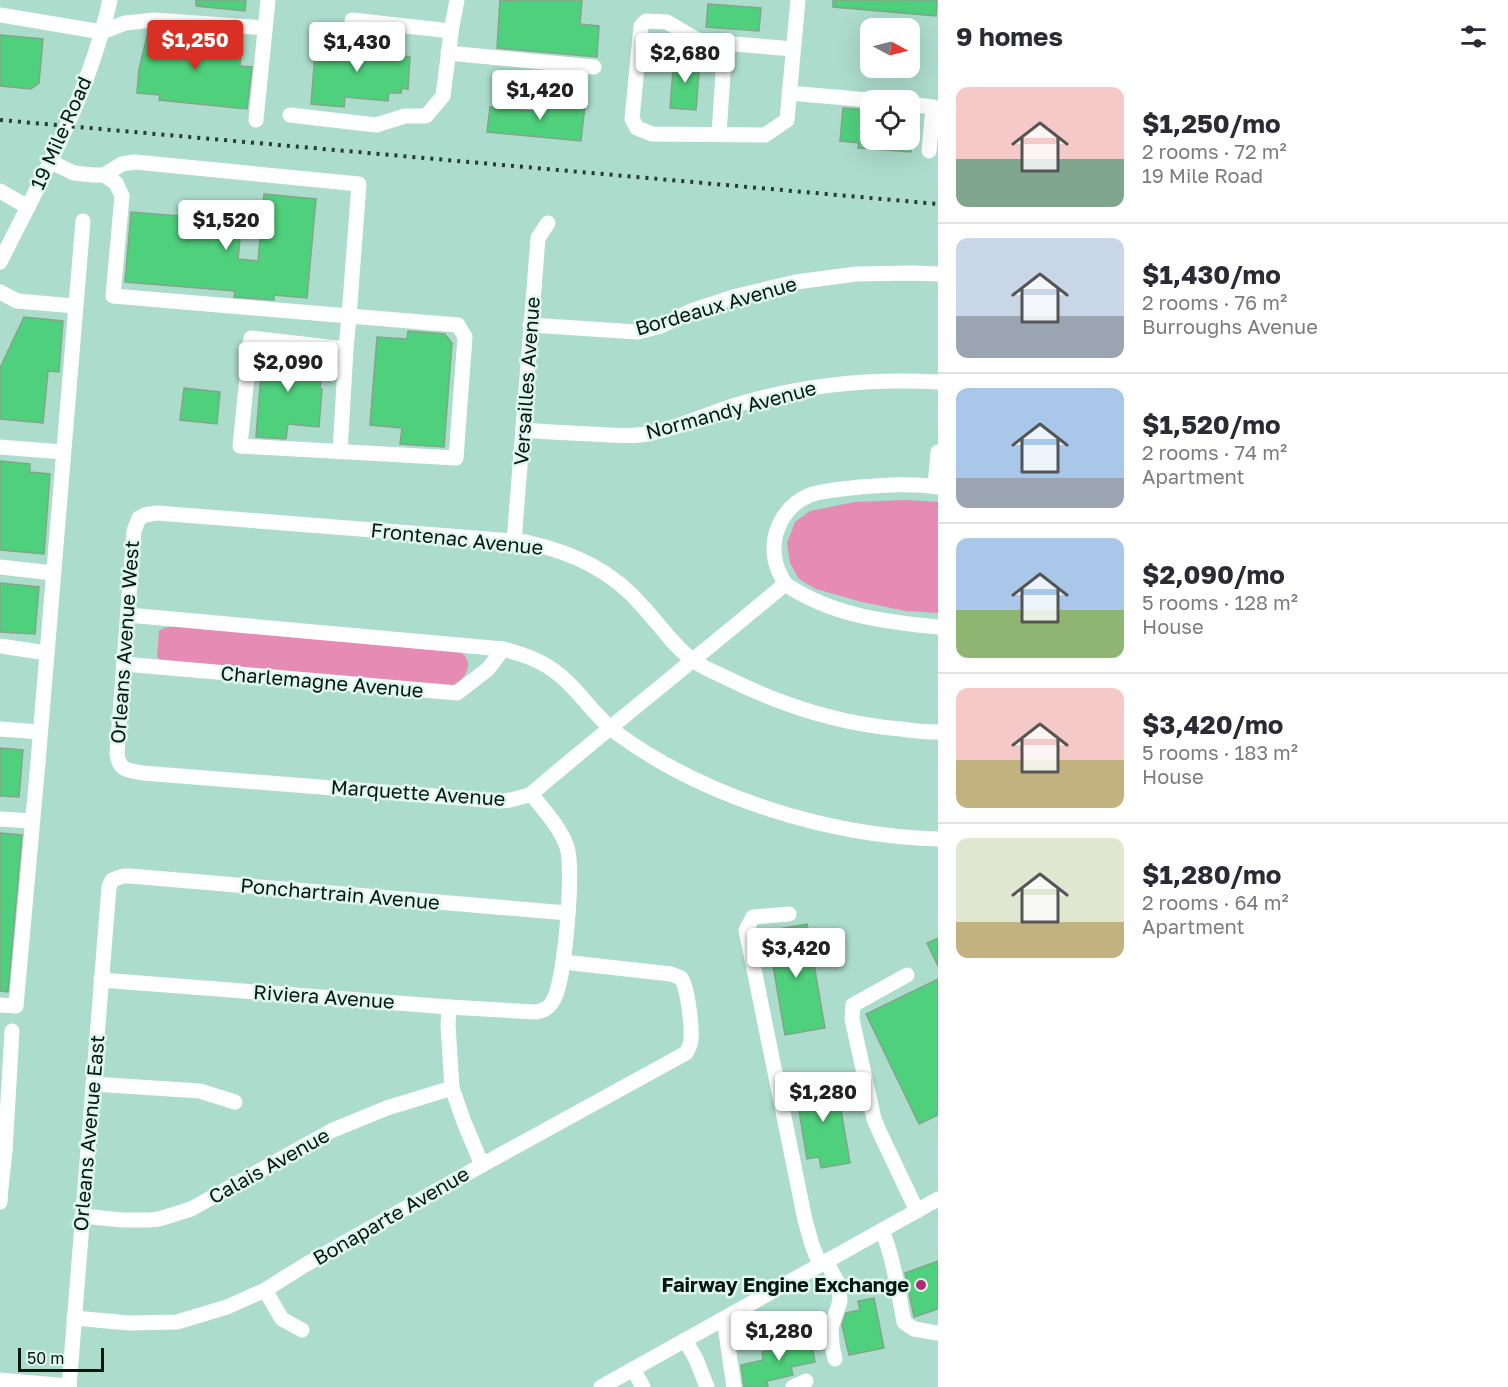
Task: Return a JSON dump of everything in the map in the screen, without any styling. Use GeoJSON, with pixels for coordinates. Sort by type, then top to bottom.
{"type":"FeatureCollection","features":[{"type":"Feature","properties":{"kind":"street","name":"19 Mile Road"},"geometry":{"type":"LineString","coordinates":[[0,262],[51,162],[80,97],[102,32],[110,0]]}},
{"type":"Feature","properties":{"kind":"street"},"geometry":{"type":"LineString","coordinates":[[256,120],[268,0]]}},
{"type":"Feature","properties":{"kind":"street"},"geometry":{"type":"LineString","coordinates":[[290,115],[376,125],[405,116],[426,117],[443,96],[457,0]]}},
{"type":"Feature","properties":{"kind":"street"},"geometry":{"type":"LineString","coordinates":[[793,49],[699,41],[667,22],[646,21],[641,26],[632,119],[637,128],[652,134],[765,135],[787,120],[798,0]]}},
{"type":"Feature","properties":{"kind":"street"},"geometry":{"type":"LineString","coordinates":[[0,15],[102,32],[125,23],[154,20],[265,28]]}},
{"type":"Feature","properties":{"kind":"street"},"geometry":{"type":"LineString","coordinates":[[352,20],[451,31]]}},
{"type":"Feature","properties":{"kind":"street"},"geometry":{"type":"LineString","coordinates":[[719,134],[725,43]]}},
{"type":"Feature","properties":{"kind":"street"},"geometry":{"type":"LineString","coordinates":[[448,53],[594,67]]}},
{"type":"Feature","properties":{"kind":"street"},"geometry":{"type":"LineString","coordinates":[[789,93],[860,99]]}},
{"type":"Feature","properties":{"kind":"street"},"geometry":{"type":"LineString","coordinates":[[920,105],[933,106],[929,151]]}},
{"type":"Feature","properties":{"kind":"street"},"geometry":{"type":"LineString","coordinates":[[51,162],[74,173],[93,175],[104,175],[122,164],[135,162],[359,184],[340,452]]}},
{"type":"Feature","properties":{"kind":"street"},"geometry":{"type":"LineString","coordinates":[[104,175],[116,183],[122,196],[113,296],[458,325],[465,337],[456,458],[240,446],[251,338],[346,349]]}},
{"type":"Feature","properties":{"kind":"street"},"geometry":{"type":"LineString","coordinates":[[0,191],[28,207]]}},
{"type":"Feature","properties":{"kind":"street"},"geometry":{"type":"LineString","coordinates":[[0,1005],[16,1006],[83,221]]}},
{"type":"Feature","properties":{"kind":"street","name":"Versailles Avenue"},"geometry":{"type":"LineString","coordinates":[[514,542],[538,238],[548,223]]}},
{"type":"Feature","properties":{"kind":"street","name":"Bordeaux Avenue"},"geometry":{"type":"LineString","coordinates":[[530,325],[638,332],[661,326],[691,311],[737,296],[796,282],[878,273],[938,274]]}},
{"type":"Feature","properties":{"kind":"street"},"geometry":{"type":"LineString","coordinates":[[0,292],[17,301],[75,306]]}},
{"type":"Feature","properties":{"kind":"street","name":"Normandy Avenue"},"geometry":{"type":"LineString","coordinates":[[523,430],[609,435],[645,434],[777,394],[822,386],[861,381],[938,382]]}},
{"type":"Feature","properties":{"kind":"street"},"geometry":{"type":"LineString","coordinates":[[0,447],[63,452]]}},
{"type":"Feature","properties":{"kind":"street"},"geometry":{"type":"LineString","coordinates":[[938,452],[936,486],[888,484],[815,494],[797,502],[789,509],[783,517],[774,542],[775,561],[785,584],[809,599],[850,613],[902,624],[938,627]]}},
{"type":"Feature","properties":{"kind":"street","name":"Frontenac Avenue"},"geometry":{"type":"LineString","coordinates":[[139,518],[157,513],[526,542],[583,560],[611,577],[643,606],[670,639],[694,661],[753,690],[810,712],[863,725],[938,732]]}},
{"type":"Feature","properties":{"kind":"street","name":"Orleans Avenue West"},"geometry":{"type":"LineString","coordinates":[[120,767],[117,753],[123,664],[134,531],[139,518]]}},
{"type":"Feature","properties":{"kind":"street"},"geometry":{"type":"LineString","coordinates":[[0,567],[53,573]]}},
{"type":"Feature","properties":{"kind":"street","name":"Marquette Avenue"},"geometry":{"type":"LineString","coordinates":[[120,767],[143,773],[509,801],[531,794],[609,727],[694,661],[785,584]]}},
{"type":"Feature","properties":{"kind":"street"},"geometry":{"type":"LineString","coordinates":[[128,615],[503,649],[531,658],[554,670],[609,727],[632,744],[711,787],[802,819],[842,827],[938,839]]}},
{"type":"Feature","properties":{"kind":"street"},"geometry":{"type":"LineString","coordinates":[[0,646],[47,653]]}},
{"type":"Feature","properties":{"kind":"street","name":"Charlemagne Avenue"},"geometry":{"type":"LineString","coordinates":[[123,664],[457,693],[488,669],[503,649]]}},
{"type":"Feature","properties":{"kind":"street"},"geometry":{"type":"LineString","coordinates":[[0,729],[40,732]]}},
{"type":"Feature","properties":{"kind":"street"},"geometry":{"type":"LineString","coordinates":[[531,794],[563,837],[570,861],[568,913],[562,962]]}},
{"type":"Feature","properties":{"kind":"street"},"geometry":{"type":"LineString","coordinates":[[0,819],[32,821]]}},
{"type":"Feature","properties":{"kind":"street","name":"Ponchartrain Avenue"},"geometry":{"type":"LineString","coordinates":[[112,880],[130,876],[568,913]]}},
{"type":"Feature","properties":{"kind":"street","name":"Orleans Avenue East"},"geometry":{"type":"LineString","coordinates":[[69,1386],[101,980],[109,887],[112,880]]}},
{"type":"Feature","properties":{"kind":"street"},"geometry":{"type":"LineString","coordinates":[[789,914],[753,917],[746,930],[805,1220],[812,1245],[839,1285],[840,1302],[831,1328],[835,1359]]}},
{"type":"Feature","properties":{"kind":"street","name":"Riviera Avenue"},"geometry":{"type":"LineString","coordinates":[[101,980],[536,1012],[546,1009],[554,999],[558,991],[562,962]]}},
{"type":"Feature","properties":{"kind":"street","name":"Bonaparte Avenue"},"geometry":{"type":"LineString","coordinates":[[74,1318],[129,1323],[177,1323],[227,1307],[265,1290],[482,1165],[686,1053],[690,1047],[691,1034],[686,988],[681,978],[671,974],[562,962]]}},
{"type":"Feature","properties":{"kind":"street"},"geometry":{"type":"LineString","coordinates":[[907,975],[853,1005],[852,1019],[874,1119],[917,1211]]}},
{"type":"Feature","properties":{"kind":"street"},"geometry":{"type":"LineString","coordinates":[[449,1006],[452,1088],[482,1165]]}},
{"type":"Feature","properties":{"kind":"street"},"geometry":{"type":"LineString","coordinates":[[0,1192],[12,1031]]}},
{"type":"Feature","properties":{"kind":"street"},"geometry":{"type":"LineString","coordinates":[[93,1084],[200,1092],[235,1102]]}},
{"type":"Feature","properties":{"kind":"street","name":"Calais Avenue"},"geometry":{"type":"LineString","coordinates":[[82,1216],[149,1220],[191,1209],[333,1130],[387,1108],[452,1088]]}},
{"type":"Feature","properties":{"kind":"street"},"geometry":{"type":"LineString","coordinates":[[601,1387],[938,1199]]}},
{"type":"Feature","properties":{"kind":"street"},"geometry":{"type":"LineString","coordinates":[[882,1230],[890,1250],[904,1322],[914,1329],[938,1333]]}},
{"type":"Feature","properties":{"kind":"street"},"geometry":{"type":"LineString","coordinates":[[265,1290],[282,1319],[302,1330]]}},
{"type":"Feature","properties":{"kind":"street"},"geometry":{"type":"LineString","coordinates":[[724,1319],[734,1387]]}},
{"type":"Feature","properties":{"kind":"street"},"geometry":{"type":"LineString","coordinates":[[685,1340],[696,1359],[707,1387]]}},
{"type":"Feature","properties":{"kind":"street"},"geometry":{"type":"LineString","coordinates":[[633,1369],[643,1387]]}},
{"type":"Feature","properties":{"kind":"street"},"geometry":{"type":"LineString","coordinates":[[0,1380],[69,1386]]}},
{"type":"Feature","properties":{"kind":"shaded area"},"geometry":{"type":"Polygon","coordinates":[[[906,500],[938,502],[938,613],[906,611],[862,602],[816,589],[799,579],[790,563],[787,543],[795,522],[810,511],[855,502],[906,500]]]}},
{"type":"Feature","properties":{"kind":"shaded area"},"geometry":{"type":"Polygon","coordinates":[[[174,626],[456,648],[467,660],[468,669],[463,678],[450,686],[160,661],[157,656],[159,631],[174,626]]]}},
{"type":"Feature","properties":{"kind":"building"},"geometry":{"type":"Polygon","coordinates":[[[196,0],[246,0],[245,11],[196,6],[196,0]]]}},
{"type":"Feature","properties":{"kind":"building"},"geometry":{"type":"Polygon","coordinates":[[[500,0],[582,0],[580,24],[599,26],[597,57],[497,48],[500,0]]]}},
{"type":"Feature","properties":{"kind":"building"},"geometry":{"type":"Polygon","coordinates":[[[833,0],[937,0],[936,16],[833,7],[833,0]]]}},
{"type":"Feature","properties":{"kind":"building"},"geometry":{"type":"Polygon","coordinates":[[[708,4],[761,8],[759,31],[706,27],[708,4]]]}},
{"type":"Feature","properties":{"kind":"building"},"geometry":{"type":"Polygon","coordinates":[[[148,32],[242,41],[240,66],[252,67],[247,109],[159,100],[160,95],[137,93],[139,69],[148,32]]]}},
{"type":"Feature","properties":{"kind":"building"},"geometry":{"type":"Polygon","coordinates":[[[0,35],[43,39],[39,83],[31,89],[0,86],[0,35]]]}},
{"type":"Feature","properties":{"kind":"building"},"geometry":{"type":"Polygon","coordinates":[[[316,42],[395,48],[394,55],[410,57],[408,89],[402,88],[401,93],[389,93],[388,101],[345,97],[344,107],[311,104],[316,42]]]}},
{"type":"Feature","properties":{"kind":"building"},"geometry":{"type":"Polygon","coordinates":[[[674,58],[700,60],[696,110],[670,108],[674,58]]]}},
{"type":"Feature","properties":{"kind":"building"},"geometry":{"type":"Polygon","coordinates":[[[543,101],[585,105],[581,141],[487,132],[490,107],[542,112],[543,101]]]}},
{"type":"Feature","properties":{"kind":"building"},"geometry":{"type":"Polygon","coordinates":[[[843,108],[860,109],[860,148],[858,148],[859,143],[840,141],[843,108]]]}},
{"type":"Feature","properties":{"kind":"building"},"geometry":{"type":"Polygon","coordinates":[[[884,150],[911,150],[911,152],[884,150]]]}},
{"type":"Feature","properties":{"kind":"building"},"geometry":{"type":"Polygon","coordinates":[[[264,194],[316,199],[307,298],[274,295],[274,300],[234,297],[235,291],[125,282],[131,212],[242,221],[238,259],[258,261],[264,194]]]}},
{"type":"Feature","properties":{"kind":"building"},"geometry":{"type":"Polygon","coordinates":[[[24,317],[63,321],[59,372],[48,371],[43,423],[0,419],[0,368],[24,317]]]}},
{"type":"Feature","properties":{"kind":"building"},"geometry":{"type":"Polygon","coordinates":[[[408,331],[445,334],[452,343],[444,447],[400,444],[402,428],[370,425],[377,337],[407,339],[408,331]]]}},
{"type":"Feature","properties":{"kind":"building"},"geometry":{"type":"Polygon","coordinates":[[[263,349],[308,354],[307,362],[323,363],[319,427],[288,424],[286,439],[256,437],[263,349]]]}},
{"type":"Feature","properties":{"kind":"building"},"geometry":{"type":"Polygon","coordinates":[[[184,388],[220,392],[217,424],[180,420],[184,388]]]}},
{"type":"Feature","properties":{"kind":"building"},"geometry":{"type":"Polygon","coordinates":[[[0,461],[30,464],[30,472],[50,474],[44,554],[0,550],[0,461]]]}},
{"type":"Feature","properties":{"kind":"building"},"geometry":{"type":"Polygon","coordinates":[[[0,583],[39,587],[35,634],[0,632],[0,583]]]}},
{"type":"Feature","properties":{"kind":"building"},"geometry":{"type":"Polygon","coordinates":[[[0,748],[23,750],[19,797],[0,796],[0,748]]]}},
{"type":"Feature","properties":{"kind":"building"},"geometry":{"type":"Polygon","coordinates":[[[0,833],[22,835],[8,992],[0,991],[0,833]]]}},
{"type":"Feature","properties":{"kind":"building"},"geometry":{"type":"Polygon","coordinates":[[[807,924],[825,1028],[785,1035],[767,931],[807,924]]]}},
{"type":"Feature","properties":{"kind":"building"},"geometry":{"type":"Polygon","coordinates":[[[938,938],[938,966],[927,943],[938,938]]]}},
{"type":"Feature","properties":{"kind":"building"},"geometry":{"type":"Polygon","coordinates":[[[938,979],[938,1115],[919,1124],[866,1014],[938,979]]]}},
{"type":"Feature","properties":{"kind":"building"},"geometry":{"type":"Polygon","coordinates":[[[836,1080],[850,1163],[821,1168],[819,1157],[807,1159],[795,1087],[836,1080]]]}},
{"type":"Feature","properties":{"kind":"building","name":"Fairway Engine Exchange"},"geometry":{"type":"Polygon","coordinates":[[[938,1261],[938,1309],[914,1317],[905,1273],[938,1261]]]}},
{"type":"Feature","properties":{"kind":"building"},"geometry":{"type":"Polygon","coordinates":[[[874,1298],[884,1348],[849,1355],[842,1325],[846,1313],[860,1310],[858,1301],[874,1298]]]}},
{"type":"Feature","properties":{"kind":"building"},"geometry":{"type":"Polygon","coordinates":[[[810,1334],[815,1362],[791,1367],[793,1375],[767,1381],[768,1387],[744,1387],[741,1365],[763,1360],[762,1352],[787,1347],[786,1339],[810,1334]]]}},
{"type":"Feature","properties":{"kind":"railway"},"geometry":{"type":"LineString","coordinates":[[0,120],[938,204]]}},
{"type":"Feature","properties":{"kind":"place","name":"Fairway Engine Exchange"},"geometry":{"type":"Point","coordinates":[921,1285]}}]}
